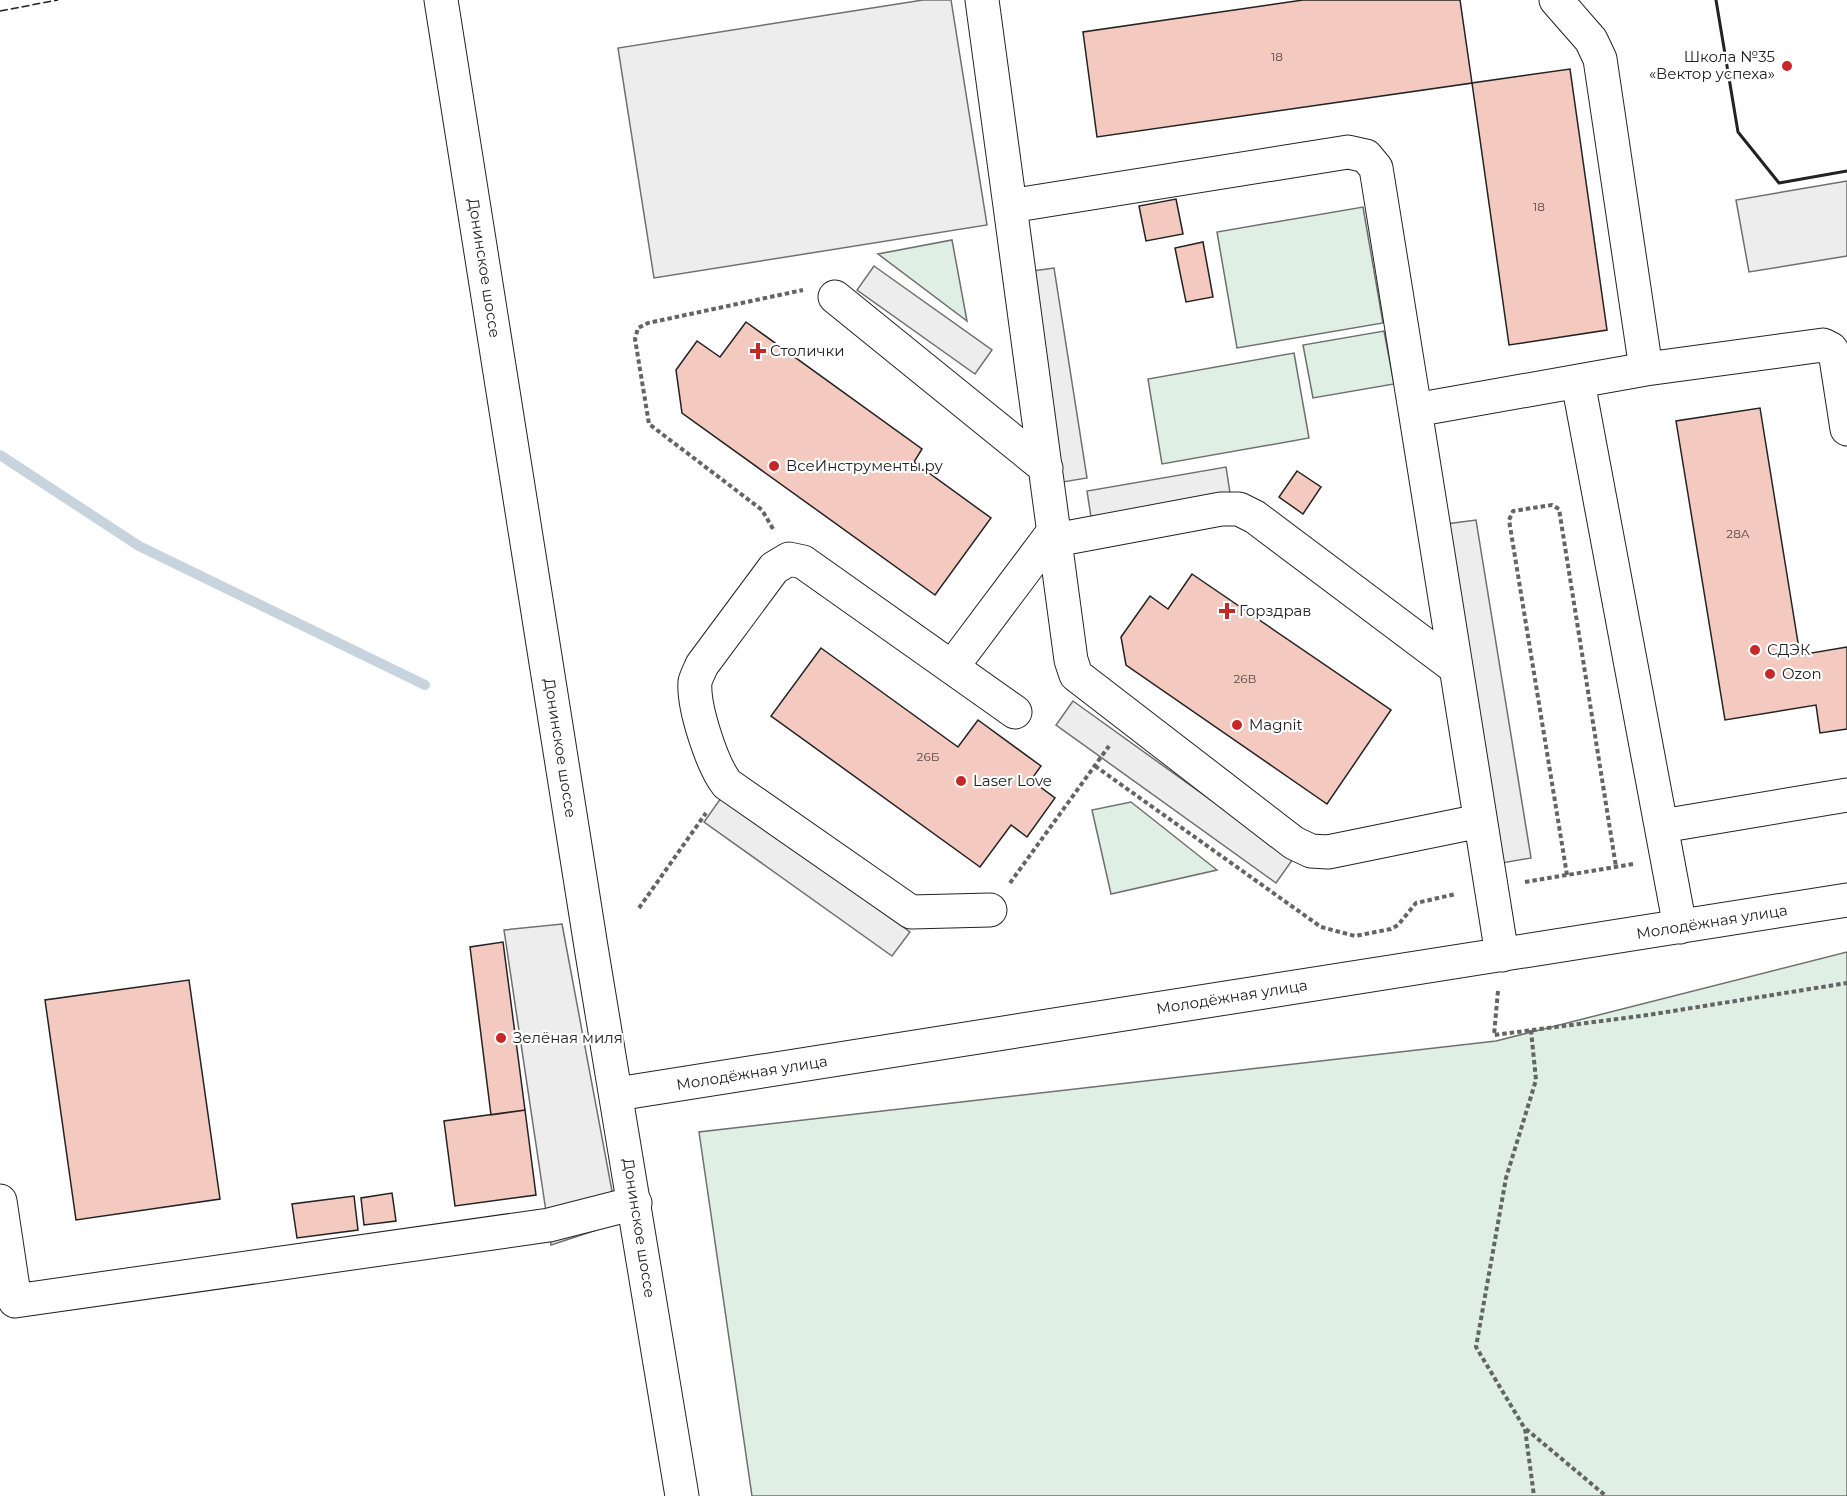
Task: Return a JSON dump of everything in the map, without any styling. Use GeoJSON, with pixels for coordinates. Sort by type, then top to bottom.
{"type":"FeatureCollection","features":[{"type":"Feature","properties":{"kind":"main road","name":"Донинское шоссе"},"geometry":{"type":"LineString","coordinates":[[441,0],[589,933],[682,1496]]}},
{"type":"Feature","properties":{"kind":"main road"},"geometry":{"type":"LineString","coordinates":[[982,0],[1071,660],[1076,675],[1294,843],[1311,851],[1328,852],[1480,821]]}},
{"type":"Feature","properties":{"kind":"main road"},"geometry":{"type":"LineString","coordinates":[[1556,0],[1591,40],[1600,59],[1646,369]]}},
{"type":"Feature","properties":{"kind":"main road"},"geometry":{"type":"LineString","coordinates":[[1010,206],[1348,152],[1365,156],[1376,168],[1502,955]]}},
{"type":"Feature","properties":{"kind":"main road"},"geometry":{"type":"LineString","coordinates":[[835,297],[1046,468]]}},
{"type":"Feature","properties":{"kind":"main road"},"geometry":{"type":"LineString","coordinates":[[1415,410],[1646,369],[1822,345],[1831,349],[1836,358],[1847,429]]}},
{"type":"Feature","properties":{"kind":"main road"},"geometry":{"type":"LineString","coordinates":[[1578,382],[1680,927]]}},
{"type":"Feature","properties":{"kind":"main road"},"geometry":{"type":"LineString","coordinates":[[952,667],[1055,536],[1221,508],[1239,509],[1255,517],[1456,668]]}},
{"type":"Feature","properties":{"kind":"main road"},"geometry":{"type":"LineString","coordinates":[[990,910],[911,912],[727,784],[712,760],[696,696],[695,681],[702,665],[774,568],[789,559],[803,562],[1015,712]]}},
{"type":"Feature","properties":{"kind":"main road"},"geometry":{"type":"LineString","coordinates":[[1662,826],[1847,795]]}},
{"type":"Feature","properties":{"kind":"main road","name":"Молодёжная улица"},"geometry":{"type":"LineString","coordinates":[[617,1094],[1847,900]]}},
{"type":"Feature","properties":{"kind":"main road"},"geometry":{"type":"LineString","coordinates":[[0,1201],[15,1301],[549,1225],[635,1203]]}},
{"type":"Feature","properties":{"kind":"path"},"geometry":{"type":"LineString","coordinates":[[789,559],[762,510],[649,424],[635,339],[638,328],[648,323],[808,289],[821,290],[835,297]]}},
{"type":"Feature","properties":{"kind":"path"},"geometry":{"type":"LineString","coordinates":[[1567,875],[1509,520],[1513,511],[1552,505],[1559,509],[1616,867]]}},
{"type":"Feature","properties":{"kind":"path"},"geometry":{"type":"LineString","coordinates":[[990,910],[1129,718]]}},
{"type":"Feature","properties":{"kind":"path"},"geometry":{"type":"LineString","coordinates":[[639,908],[727,784]]}},
{"type":"Feature","properties":{"kind":"path"},"geometry":{"type":"LineString","coordinates":[[1502,955],[1494,1035],[1648,1015],[1847,983]]}},
{"type":"Feature","properties":{"kind":"path"},"geometry":{"type":"LineString","coordinates":[[1531,1030],[1536,1080],[1506,1178],[1476,1347],[1525,1429],[1606,1496]]}},
{"type":"Feature","properties":{"kind":"path"},"geometry":{"type":"LineString","coordinates":[[1525,1429],[1534,1496]]}},
{"type":"Feature","properties":{"kind":"green space"},"geometry":{"type":"Polygon","coordinates":[[[1363,207],[1383,323],[1237,348],[1217,232],[1363,207]]]}},
{"type":"Feature","properties":{"kind":"green space"},"geometry":{"type":"Polygon","coordinates":[[[952,240],[967,321],[878,254],[952,240]]]}},
{"type":"Feature","properties":{"kind":"green space"},"geometry":{"type":"Polygon","coordinates":[[[1384,331],[1394,384],[1313,398],[1303,345],[1384,331]]]}},
{"type":"Feature","properties":{"kind":"green space"},"geometry":{"type":"Polygon","coordinates":[[[1294,353],[1309,438],[1162,464],[1148,379],[1294,353]]]}},
{"type":"Feature","properties":{"kind":"green space"},"geometry":{"type":"Polygon","coordinates":[[[1131,802],[1217,870],[1111,894],[1092,810],[1131,802]]]}},
{"type":"Feature","properties":{"kind":"green space"},"geometry":{"type":"Polygon","coordinates":[[[1847,952],[1847,1496],[752,1496],[699,1132],[1496,1041],[1847,952]]]}},
{"type":"Feature","properties":{"kind":"shaded area"},"geometry":{"type":"Polygon","coordinates":[[[923,0],[951,0],[987,225],[654,278],[618,48],[923,0]]]}},
{"type":"Feature","properties":{"kind":"shaded area"},"geometry":{"type":"Polygon","coordinates":[[[1847,181],[1847,256],[1749,272],[1736,200],[1847,181]]]}},
{"type":"Feature","properties":{"kind":"shaded area"},"geometry":{"type":"Polygon","coordinates":[[[874,266],[992,350],[975,374],[857,290],[874,266]]]}},
{"type":"Feature","properties":{"kind":"shaded area"},"geometry":{"type":"Polygon","coordinates":[[[1054,268],[1087,478],[1057,483],[1025,272],[1054,268]]]}},
{"type":"Feature","properties":{"kind":"shaded area"},"geometry":{"type":"Polygon","coordinates":[[[1226,467],[1230,493],[1091,517],[1087,491],[1226,467]]]}},
{"type":"Feature","properties":{"kind":"shaded area"},"geometry":{"type":"Polygon","coordinates":[[[1476,520],[1531,858],[1502,863],[1446,524],[1476,520]]]}},
{"type":"Feature","properties":{"kind":"shaded area"},"geometry":{"type":"Polygon","coordinates":[[[1073,701],[1293,859],[1276,883],[1056,725],[1073,701]]]}},
{"type":"Feature","properties":{"kind":"shaded area"},"geometry":{"type":"Polygon","coordinates":[[[721,798],[910,932],[892,956],[704,822],[721,798]]]}},
{"type":"Feature","properties":{"kind":"shaded area"},"geometry":{"type":"Polygon","coordinates":[[[562,924],[618,1223],[551,1245],[504,930],[562,924]]]}},
{"type":"Feature","properties":{"kind":"building"},"geometry":{"type":"Polygon","coordinates":[[[1303,0],[1460,0],[1472,83],[1097,137],[1083,32],[1303,0]]]}},
{"type":"Feature","properties":{"kind":"building"},"geometry":{"type":"Polygon","coordinates":[[[1570,69],[1607,330],[1509,345],[1472,83],[1570,69]]]}},
{"type":"Feature","properties":{"kind":"building"},"geometry":{"type":"Polygon","coordinates":[[[1176,199],[1183,234],[1146,241],[1139,206],[1176,199]]]}},
{"type":"Feature","properties":{"kind":"building"},"geometry":{"type":"Polygon","coordinates":[[[1203,242],[1213,297],[1186,302],[1175,248],[1203,242]]]}},
{"type":"Feature","properties":{"kind":"building"},"geometry":{"type":"Polygon","coordinates":[[[746,322],[922,449],[914,462],[991,518],[935,595],[682,413],[676,370],[697,341],[720,357],[746,322]]]}},
{"type":"Feature","properties":{"kind":"building"},"geometry":{"type":"Polygon","coordinates":[[[1760,408],[1800,655],[1847,647],[1847,729],[1820,733],[1816,705],[1725,720],[1676,421],[1760,408]]]}},
{"type":"Feature","properties":{"kind":"building"},"geometry":{"type":"Polygon","coordinates":[[[1297,471],[1321,487],[1303,514],[1279,497],[1297,471]]]}},
{"type":"Feature","properties":{"kind":"building"},"geometry":{"type":"Polygon","coordinates":[[[1192,574],[1391,710],[1327,804],[1126,665],[1121,637],[1150,596],[1168,609],[1192,574]]]}},
{"type":"Feature","properties":{"kind":"building"},"geometry":{"type":"Polygon","coordinates":[[[821,648],[958,747],[978,720],[1041,766],[1031,780],[1055,798],[1027,837],[1011,825],[980,867],[771,716],[821,648]]]}},
{"type":"Feature","properties":{"kind":"building"},"geometry":{"type":"Polygon","coordinates":[[[503,942],[525,1110],[491,1115],[470,947],[503,942]]]}},
{"type":"Feature","properties":{"kind":"building"},"geometry":{"type":"Polygon","coordinates":[[[189,980],[220,1199],[76,1220],[45,1000],[189,980]]]}},
{"type":"Feature","properties":{"kind":"building"},"geometry":{"type":"Polygon","coordinates":[[[525,1110],[536,1195],[455,1206],[444,1121],[525,1110]]]}},
{"type":"Feature","properties":{"kind":"building"},"geometry":{"type":"Polygon","coordinates":[[[392,1193],[396,1221],[364,1225],[361,1198],[392,1193]]]}},
{"type":"Feature","properties":{"kind":"building"},"geometry":{"type":"Polygon","coordinates":[[[354,1196],[358,1230],[297,1238],[292,1204],[354,1196]]]}},
{"type":"Feature","properties":{"kind":"waterway"},"geometry":{"type":"LineString","coordinates":[[0,455],[139,546],[425,685]]}},
{"type":"Feature","properties":{"kind":"fence"},"geometry":{"type":"LineString","coordinates":[[0,11],[58,0]]}},
{"type":"Feature","properties":{"kind":"wall"},"geometry":{"type":"LineString","coordinates":[[1716,0],[1738,132],[1779,183],[1847,171]]}},
{"type":"Feature","properties":{"kind":"place","name":"Школа №35 «Вектор успеха»"},"geometry":{"type":"Point","coordinates":[1787,66]}},
{"type":"Feature","properties":{"kind":"place","name":"Столички"},"geometry":{"type":"Point","coordinates":[758,351]}},
{"type":"Feature","properties":{"kind":"place","name":"ВсеИнструменты.ру"},"geometry":{"type":"Point","coordinates":[774,466]}},
{"type":"Feature","properties":{"kind":"place","name":"Горздрав"},"geometry":{"type":"Point","coordinates":[1227,611]}},
{"type":"Feature","properties":{"kind":"place","name":"СДЭК"},"geometry":{"type":"Point","coordinates":[1755,650]}},
{"type":"Feature","properties":{"kind":"place","name":"Ozon"},"geometry":{"type":"Point","coordinates":[1770,674]}},
{"type":"Feature","properties":{"kind":"place","name":"Magnit"},"geometry":{"type":"Point","coordinates":[1237,725]}},
{"type":"Feature","properties":{"kind":"place","name":"Laser Love"},"geometry":{"type":"Point","coordinates":[961,781]}},
{"type":"Feature","properties":{"kind":"place","name":"Зелёная миля"},"geometry":{"type":"Point","coordinates":[501,1038]}}]}
